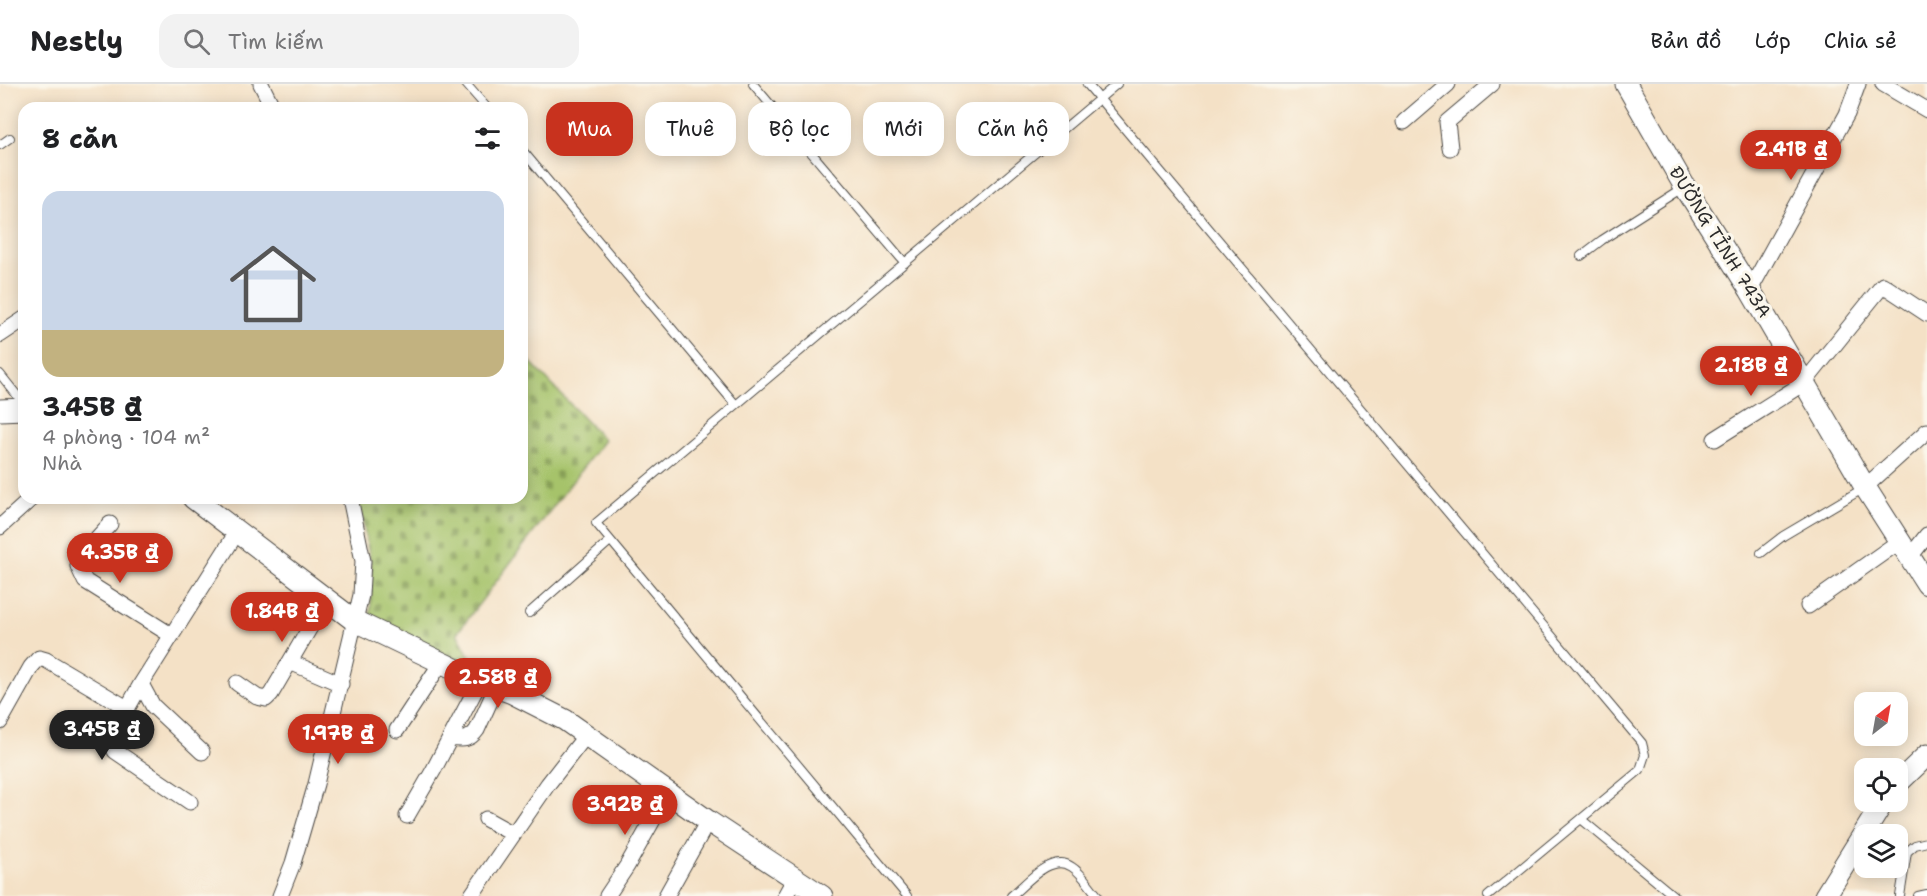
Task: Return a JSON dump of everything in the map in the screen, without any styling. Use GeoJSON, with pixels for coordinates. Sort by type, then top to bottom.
{"type":"FeatureCollection","features":[{"type":"Feature","properties":{"kind":"street"},"geometry":{"type":"LineString","coordinates":[[261,84],[270,102]]}},
{"type":"Feature","properties":{"kind":"street"},"geometry":{"type":"LineString","coordinates":[[1404,122],[1448,84]]}},
{"type":"Feature","properties":{"kind":"street"},"geometry":{"type":"LineString","coordinates":[[1450,148],[1447,122],[1492,84]]}},
{"type":"Feature","properties":{"kind":"street","name":"ĐƯỜNG TỈNH 743A"},"geometry":{"type":"LineString","coordinates":[[1626,84],[1865,487],[1927,584]]}},
{"type":"Feature","properties":{"kind":"street"},"geometry":{"type":"LineString","coordinates":[[1749,290],[1847,114],[1858,84]]}},
{"type":"Feature","properties":{"kind":"street"},"geometry":{"type":"LineString","coordinates":[[1883,84],[1927,110]]}},
{"type":"Feature","properties":{"kind":"street"},"geometry":{"type":"LineString","coordinates":[[1714,438],[1804,383],[1883,285],[1927,314]]}},
{"type":"Feature","properties":{"kind":"street"},"geometry":{"type":"LineString","coordinates":[[0,335],[18,323]]}},
{"type":"Feature","properties":{"kind":"street"},"geometry":{"type":"LineString","coordinates":[[0,410],[18,409]]}},
{"type":"Feature","properties":{"kind":"street"},"geometry":{"type":"LineString","coordinates":[[1865,487],[1927,430]]}},
{"type":"Feature","properties":{"kind":"street"},"geometry":{"type":"LineString","coordinates":[[0,527],[25,504]]}},
{"type":"Feature","properties":{"kind":"street"},"geometry":{"type":"LineString","coordinates":[[201,504],[355,621],[566,720],[708,821],[822,896]]}},
{"type":"Feature","properties":{"kind":"street"},"geometry":{"type":"LineString","coordinates":[[280,896],[300,840],[361,596],[363,561],[351,504]]}},
{"type":"Feature","properties":{"kind":"street"},"geometry":{"type":"LineString","coordinates":[[110,524],[90,546],[78,566],[85,581],[171,635]]}},
{"type":"Feature","properties":{"kind":"street"},"geometry":{"type":"LineString","coordinates":[[190,802],[115,751],[111,739],[141,684],[237,532]]}},
{"type":"Feature","properties":{"kind":"street"},"geometry":{"type":"LineString","coordinates":[[1808,606],[1927,535]]}},
{"type":"Feature","properties":{"kind":"street"},"geometry":{"type":"LineString","coordinates":[[237,683],[256,698],[266,699],[326,600]]}},
{"type":"Feature","properties":{"kind":"street"},"geometry":{"type":"LineString","coordinates":[[0,722],[39,658],[127,708]]}},
{"type":"Feature","properties":{"kind":"street"},"geometry":{"type":"LineString","coordinates":[[290,662],[340,684]]}},
{"type":"Feature","properties":{"kind":"street"},"geometry":{"type":"LineString","coordinates":[[397,730],[441,663]]}},
{"type":"Feature","properties":{"kind":"street"},"geometry":{"type":"LineString","coordinates":[[141,684],[153,706],[202,752]]}},
{"type":"Feature","properties":{"kind":"street"},"geometry":{"type":"LineString","coordinates":[[407,816],[451,738],[488,684]]}},
{"type":"Feature","properties":{"kind":"street"},"geometry":{"type":"LineString","coordinates":[[471,896],[548,784],[587,734]]}},
{"type":"Feature","properties":{"kind":"street"},"geometry":{"type":"LineString","coordinates":[[1908,773],[1927,755]]}},
{"type":"Feature","properties":{"kind":"street"},"geometry":{"type":"LineString","coordinates":[[607,896],[627,866],[668,793]]}},
{"type":"Feature","properties":{"kind":"street"},"geometry":{"type":"LineString","coordinates":[[1825,896],[1877,812]]}},
{"type":"Feature","properties":{"kind":"street"},"geometry":{"type":"LineString","coordinates":[[486,819],[513,834]]}},
{"type":"Feature","properties":{"kind":"street"},"geometry":{"type":"LineString","coordinates":[[666,896],[708,821]]}},
{"type":"Feature","properties":{"kind":"street"},"geometry":{"type":"LineString","coordinates":[[785,896],[795,878]]}},
{"type":"Feature","properties":{"kind":"lane"},"geometry":{"type":"LineString","coordinates":[[466,84],[482,102]]}},
{"type":"Feature","properties":{"kind":"lane"},"geometry":{"type":"LineString","coordinates":[[753,84],[905,263]]}},
{"type":"Feature","properties":{"kind":"lane"},"geometry":{"type":"LineString","coordinates":[[1087,84],[1642,743],[1645,755],[1640,770],[1488,896]]}},
{"type":"Feature","properties":{"kind":"lane"},"geometry":{"type":"LineString","coordinates":[[907,896],[596,523],[1118,84]]}},
{"type":"Feature","properties":{"kind":"lane"},"geometry":{"type":"LineString","coordinates":[[0,145],[10,138]]}},
{"type":"Feature","properties":{"kind":"lane"},"geometry":{"type":"LineString","coordinates":[[528,157],[736,405]]}},
{"type":"Feature","properties":{"kind":"lane"},"geometry":{"type":"LineString","coordinates":[[1581,256],[1685,187]]}},
{"type":"Feature","properties":{"kind":"lane"},"geometry":{"type":"LineString","coordinates":[[0,374],[18,396]]}},
{"type":"Feature","properties":{"kind":"lane"},"geometry":{"type":"LineString","coordinates":[[1761,553],[1783,536],[1865,487]]}},
{"type":"Feature","properties":{"kind":"lane"},"geometry":{"type":"LineString","coordinates":[[529,613],[610,541]]}},
{"type":"Feature","properties":{"kind":"lane"},"geometry":{"type":"LineString","coordinates":[[1581,819],[1674,896]]}},
{"type":"Feature","properties":{"kind":"lane"},"geometry":{"type":"LineString","coordinates":[[1900,896],[1907,852],[1915,845],[1927,842]]}},
{"type":"Feature","properties":{"kind":"lane"},"geometry":{"type":"LineString","coordinates":[[1011,896],[1050,864],[1062,863],[1075,869],[1098,896]]}},
{"type":"Feature","properties":{"kind":"lane"},"geometry":{"type":"LineString","coordinates":[[1918,896],[1927,894]]}},
{"type":"Feature","properties":{"kind":"green space"},"geometry":{"type":"Polygon","coordinates":[[[528,359],[604,440],[457,633],[476,669],[370,623],[372,569],[359,504],[528,504],[528,359]]]}}]}
